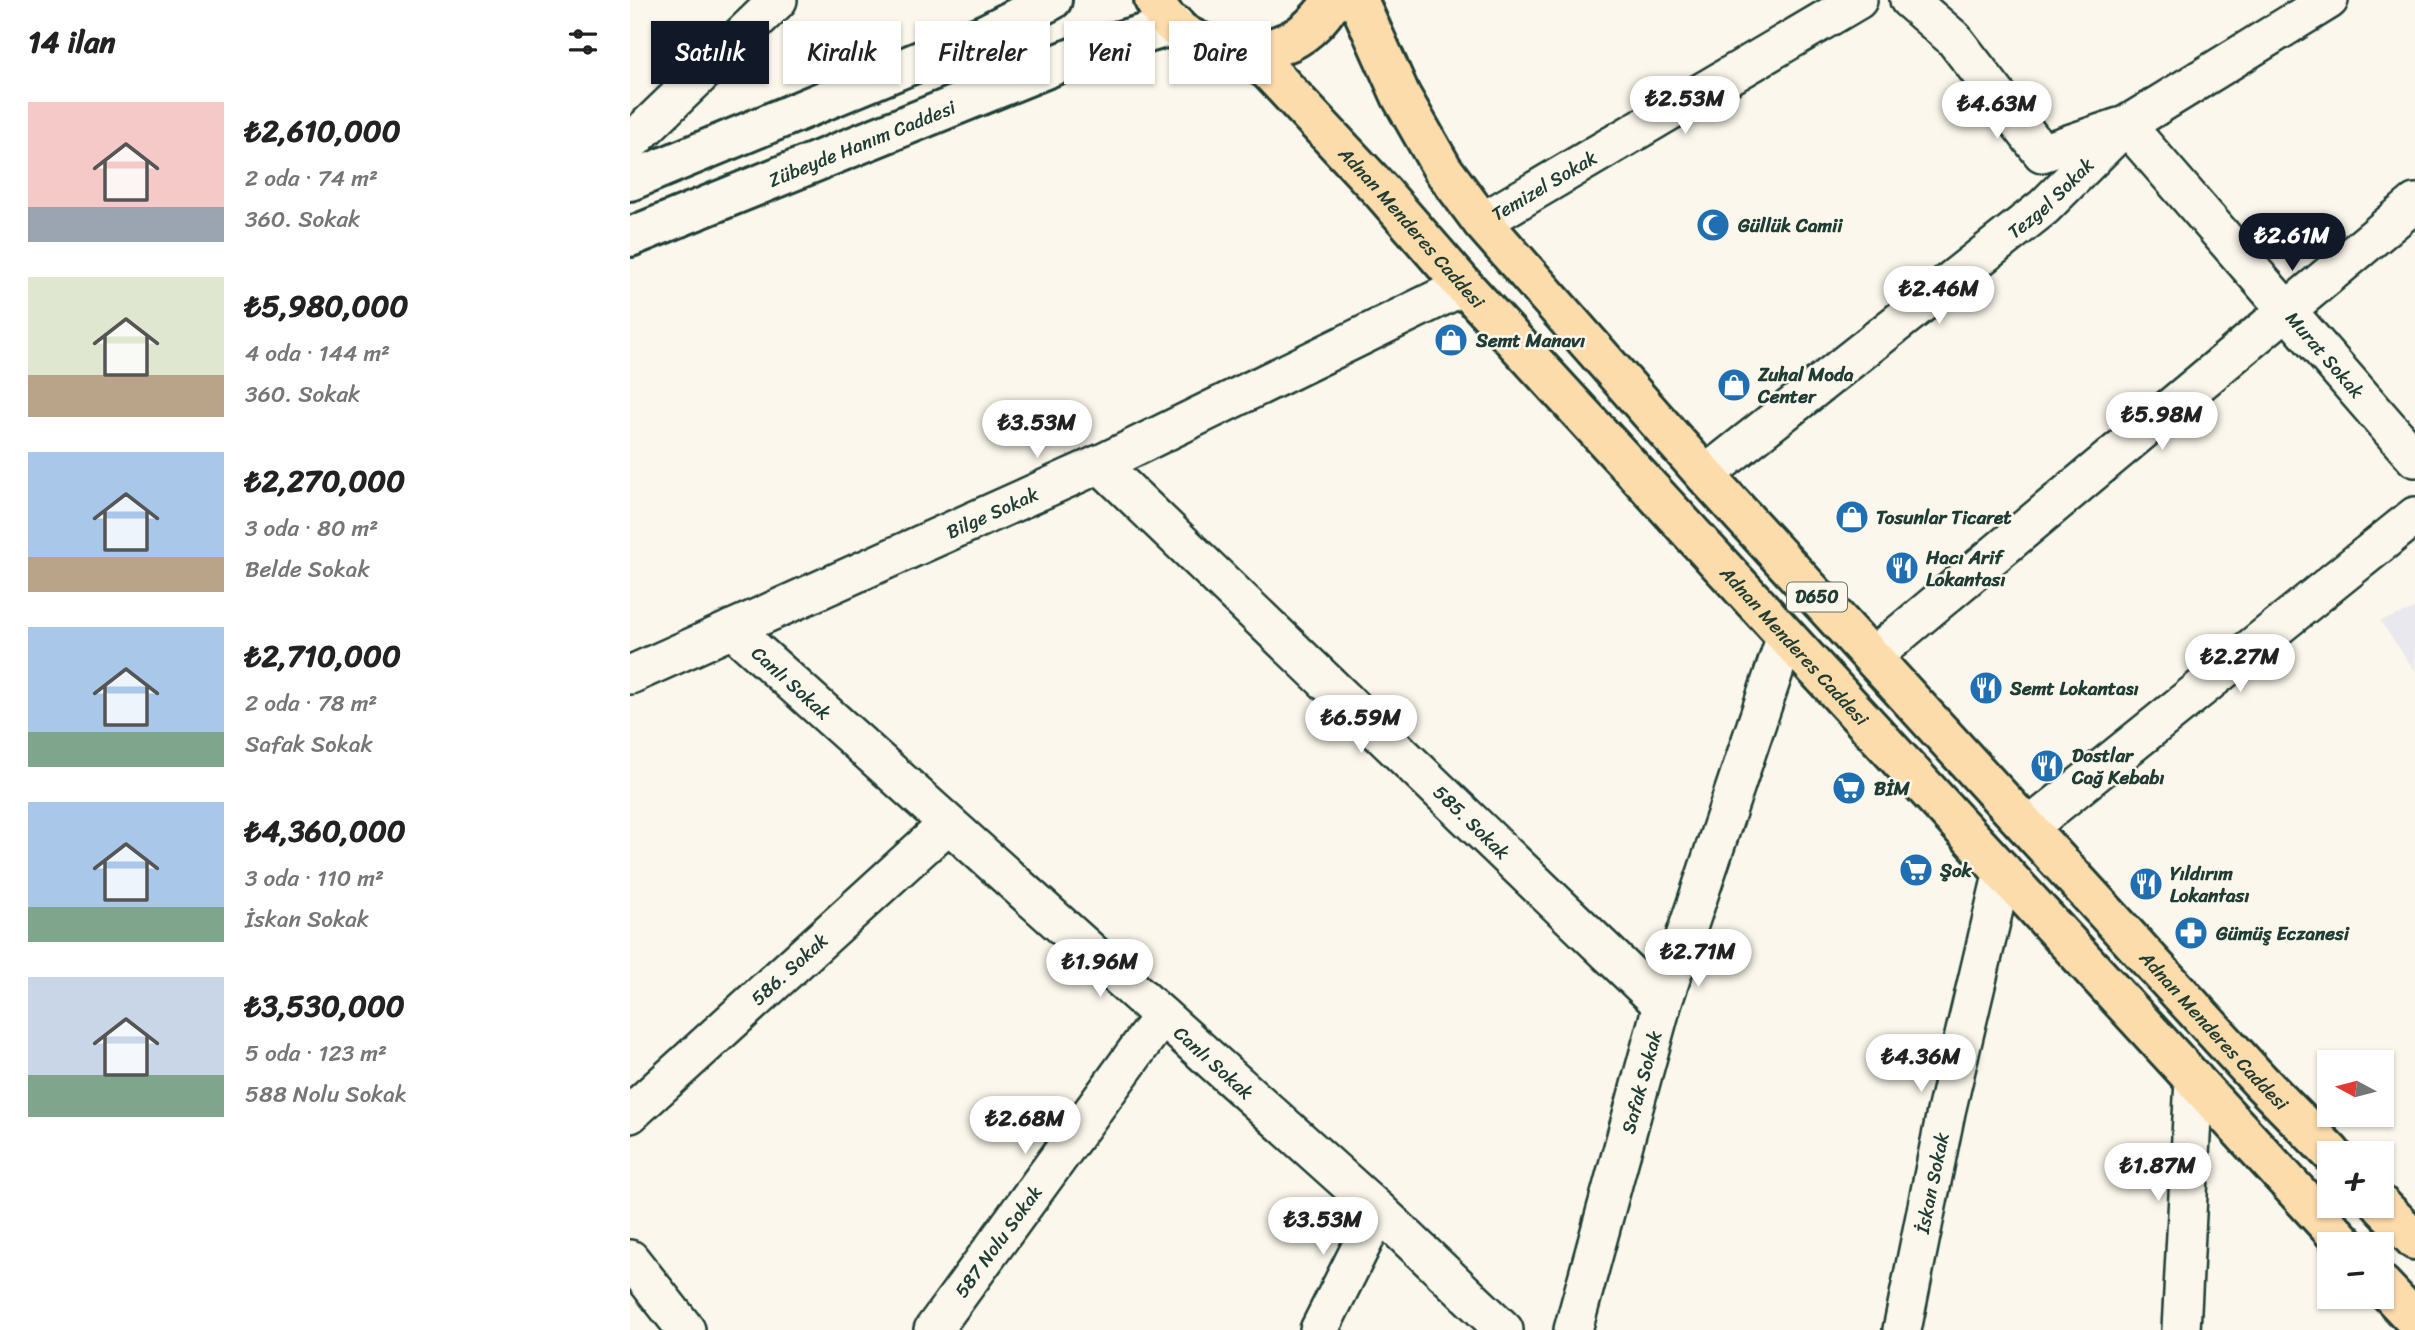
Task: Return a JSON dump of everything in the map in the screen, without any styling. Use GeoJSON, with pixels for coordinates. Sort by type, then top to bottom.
{"type":"FeatureCollection","features":[{"type":"Feature","properties":{"kind":"main road"},"geometry":{"type":"LineString","coordinates":[[630,181],[985,34],[1052,0]]}},
{"type":"Feature","properties":{"kind":"main road"},"geometry":{"type":"LineString","coordinates":[[1271,46],[1291,40],[1321,19],[1333,0]]}},
{"type":"Feature","properties":{"kind":"main road","name":"Adnan Menderes Caddesi"},"geometry":{"type":"LineString","coordinates":[[1359,0],[1401,96],[1442,168],[1482,222],[1704,475],[2261,1082],[2319,1141]]}},
{"type":"Feature","properties":{"kind":"main road","name":"Zübeyde Hanım Caddesi"},"geometry":{"type":"LineString","coordinates":[[630,237],[1102,46],[1164,12]]}},
{"type":"Feature","properties":{"kind":"main road","name":"Adnan Menderes Caddesi"},"geometry":{"type":"LineString","coordinates":[[1271,73],[2334,1232]]}},
{"type":"Feature","properties":{"kind":"main road"},"geometry":{"type":"LineString","coordinates":[[2394,1206],[2415,1219]]}},
{"type":"Feature","properties":{"kind":"main road"},"geometry":{"type":"LineString","coordinates":[[2394,1218],[2415,1240]]}},
{"type":"Feature","properties":{"kind":"street"},"geometry":{"type":"LineString","coordinates":[[630,143],[778,0]]}},
{"type":"Feature","properties":{"kind":"street","name":"Temizel Sokak"},"geometry":{"type":"LineString","coordinates":[[1482,222],[1858,0]]}},
{"type":"Feature","properties":{"kind":"street"},"geometry":{"type":"LineString","coordinates":[[1909,0],[1954,39],[2042,153],[2126,125],[2329,0]]}},
{"type":"Feature","properties":{"kind":"street","name":"Murat Sokak"},"geometry":{"type":"LineString","coordinates":[[2126,125],[2415,458]]}},
{"type":"Feature","properties":{"kind":"street","name":"Tezgel Sokak"},"geometry":{"type":"LineString","coordinates":[[1704,475],[2044,206],[2126,125]]}},
{"type":"Feature","properties":{"kind":"street"},"geometry":{"type":"LineString","coordinates":[[1872,657],[2415,203]]}},
{"type":"Feature","properties":{"kind":"street","name":"Bilge Sokak"},"geometry":{"type":"LineString","coordinates":[[630,676],[1100,464],[1464,286]]}},
{"type":"Feature","properties":{"kind":"street","name":"585. Sokak"},"geometry":{"type":"LineString","coordinates":[[1100,464],[1662,1004]]}},
{"type":"Feature","properties":{"kind":"street"},"geometry":{"type":"LineString","coordinates":[[2029,827],[2415,516]]}},
{"type":"Feature","properties":{"kind":"street","name":"Canlı Sokak"},"geometry":{"type":"LineString","coordinates":[[732,629],[1380,1211],[1504,1330]]}},
{"type":"Feature","properties":{"kind":"street","name":"Safak Sokak"},"geometry":{"type":"LineString","coordinates":[[1573,1330],[1662,1004],[1786,636]]}},
{"type":"Feature","properties":{"kind":"street","name":"586. Sokak"},"geometry":{"type":"LineString","coordinates":[[630,1114],[948,824]]}},
{"type":"Feature","properties":{"kind":"street","name":"İskan Sokak"},"geometry":{"type":"LineString","coordinates":[[1902,1330],[1946,1112],[2003,872]]}},
{"type":"Feature","properties":{"kind":"street","name":"587 Nolu Sokak"},"geometry":{"type":"LineString","coordinates":[[933,1330],[1162,1017]]}},
{"type":"Feature","properties":{"kind":"street"},"geometry":{"type":"LineString","coordinates":[[2181,1330],[2194,1079]]}},
{"type":"Feature","properties":{"kind":"street"},"geometry":{"type":"LineString","coordinates":[[1319,1330],[1380,1211]]}},
{"type":"Feature","properties":{"kind":"street"},"geometry":{"type":"LineString","coordinates":[[630,1259],[657,1318]]}},
{"type":"Feature","properties":{"kind":"shaded area"},"geometry":{"type":"Polygon","coordinates":[[[2415,609],[2415,671],[2380,621],[2415,609]]]}},
{"type":"Feature","properties":{"kind":"place","name":"Güllük Camii"},"geometry":{"type":"Point","coordinates":[1713,225]}},
{"type":"Feature","properties":{"kind":"place","name":"Semt Manavı"},"geometry":{"type":"Point","coordinates":[1451,340]}},
{"type":"Feature","properties":{"kind":"place","name":"Zuhal Moda Center"},"geometry":{"type":"Point","coordinates":[1734,385]}},
{"type":"Feature","properties":{"kind":"place","name":"Tosunlar Ticaret"},"geometry":{"type":"Point","coordinates":[1852,517]}},
{"type":"Feature","properties":{"kind":"place","name":"Hacı Arif Lokantası"},"geometry":{"type":"Point","coordinates":[1902,568]}},
{"type":"Feature","properties":{"kind":"place","name":"Semt Lokantası"},"geometry":{"type":"Point","coordinates":[1986,688]}},
{"type":"Feature","properties":{"kind":"place","name":"Dostlar Cağ Kebabı"},"geometry":{"type":"Point","coordinates":[2047,766]}},
{"type":"Feature","properties":{"kind":"place","name":"BİM"},"geometry":{"type":"Point","coordinates":[1849,788]}},
{"type":"Feature","properties":{"kind":"place","name":"Şok"},"geometry":{"type":"Point","coordinates":[1916,870]}},
{"type":"Feature","properties":{"kind":"place","name":"Yıldırım Lokantası"},"geometry":{"type":"Point","coordinates":[2146,884]}},
{"type":"Feature","properties":{"kind":"place","name":"Gümüş Eczanesi"},"geometry":{"type":"Point","coordinates":[2191,933]}}]}
